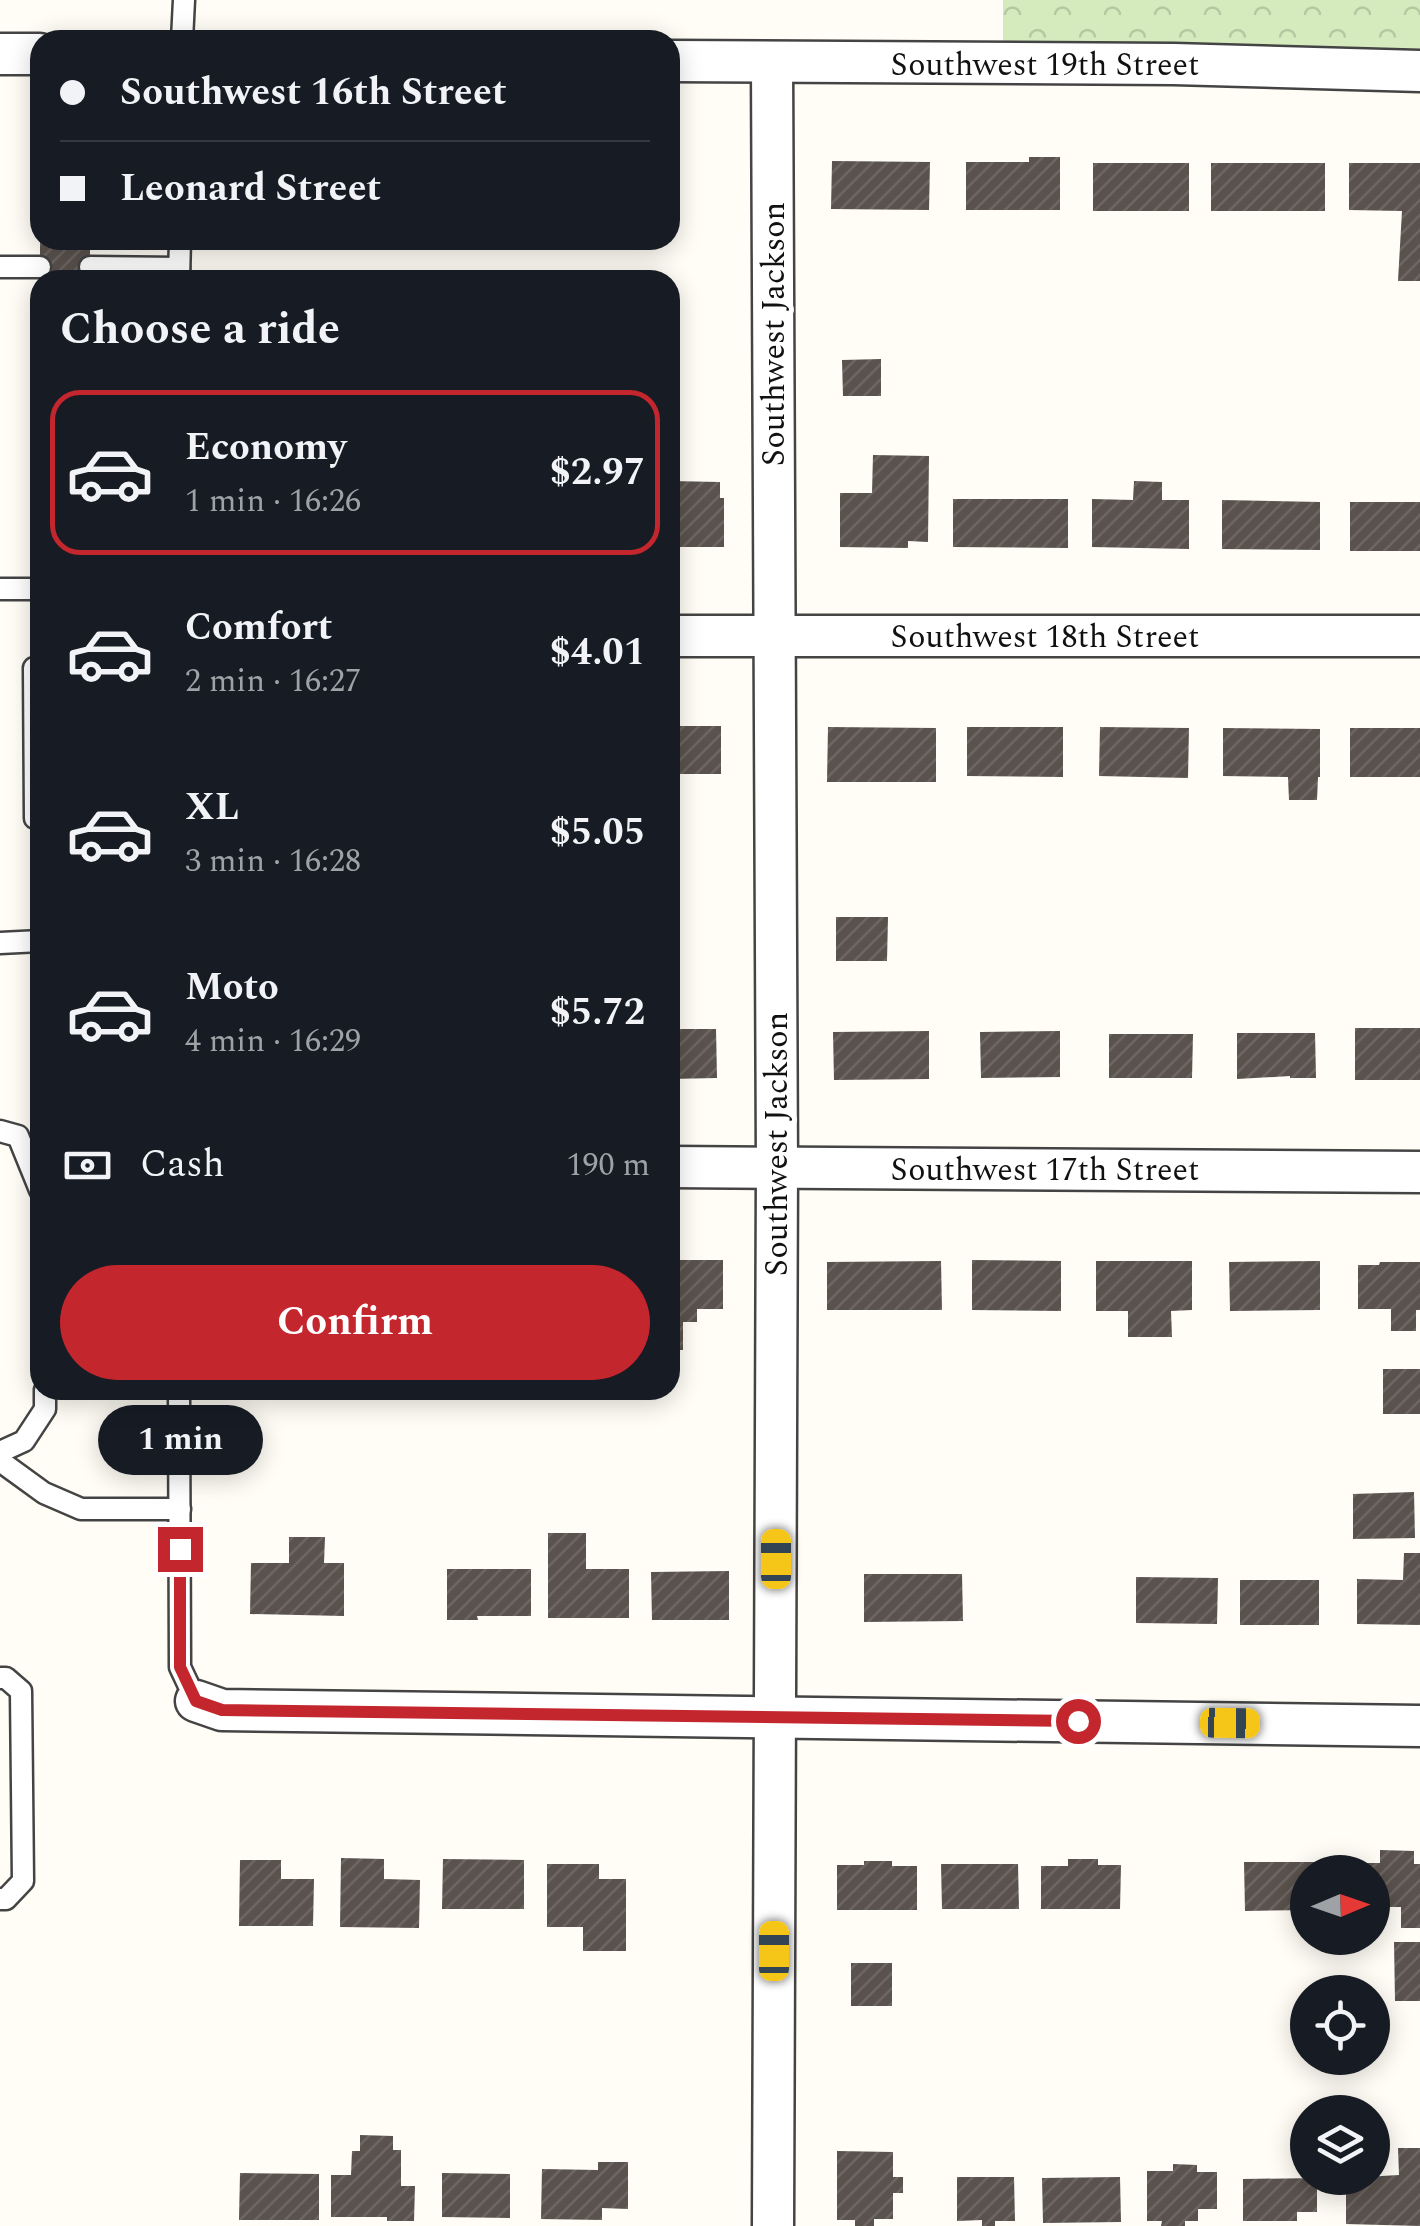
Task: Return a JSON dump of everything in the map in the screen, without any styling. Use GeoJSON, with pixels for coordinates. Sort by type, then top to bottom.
{"type":"FeatureCollection","features":[{"type":"Feature","properties":{"kind":"street"},"geometry":{"type":"LineString","coordinates":[[0,54],[30,54]]}},
{"type":"Feature","properties":{"kind":"street","name":"Southwest 19th Street"},"geometry":{"type":"LineString","coordinates":[[680,61],[1162,64],[1420,71]]}},
{"type":"Feature","properties":{"kind":"street","name":"Southwest Jackson"},"geometry":{"type":"LineString","coordinates":[[772,63],[777,1166],[774,2226]]}},
{"type":"Feature","properties":{"kind":"street","name":"Southwest 18th Street"},"geometry":{"type":"LineString","coordinates":[[680,636],[1420,636]]}},
{"type":"Feature","properties":{"kind":"street","name":"Southwest 17th Street"},"geometry":{"type":"LineString","coordinates":[[680,1166],[1420,1172]]}},
{"type":"Feature","properties":{"kind":"street"},"geometry":{"type":"LineString","coordinates":[[196,1701],[222,1710],[1420,1726]]}},
{"type":"Feature","properties":{"kind":"lane"},"geometry":{"type":"LineString","coordinates":[[182,30],[184,0]]}},
{"type":"Feature","properties":{"kind":"lane"},"geometry":{"type":"LineString","coordinates":[[0,268],[40,267]]}},
{"type":"Feature","properties":{"kind":"lane"},"geometry":{"type":"LineString","coordinates":[[90,268],[120,270]]}},
{"type":"Feature","properties":{"kind":"lane"},"geometry":{"type":"LineString","coordinates":[[0,589],[30,589]]}},
{"type":"Feature","properties":{"kind":"lane"},"geometry":{"type":"LineString","coordinates":[[0,943],[30,942]]}},
{"type":"Feature","properties":{"kind":"lane"},"geometry":{"type":"LineString","coordinates":[[0,1131],[18,1136],[30,1165]]}},
{"type":"Feature","properties":{"kind":"lane"},"geometry":{"type":"LineString","coordinates":[[0,1452],[24,1441],[46,1409],[46,1400]]}},
{"type":"Feature","properties":{"kind":"lane"},"geometry":{"type":"LineString","coordinates":[[179,1400],[180,1667],[196,1701]]}},
{"type":"Feature","properties":{"kind":"lane"},"geometry":{"type":"LineString","coordinates":[[0,1461],[44,1492],[81,1509],[180,1509]]}},
{"type":"Feature","properties":{"kind":"lane"},"geometry":{"type":"LineString","coordinates":[[0,1678],[6,1678],[21,1691],[24,1881],[0,1900]]}},
{"type":"Feature","properties":{"kind":"green space"},"geometry":{"type":"Polygon","coordinates":[[[1003,0],[1420,0],[1420,71],[1003,62],[1003,0]]]}},
{"type":"Feature","properties":{"kind":"building"},"geometry":{"type":"Polygon","coordinates":[[[1029,157],[1060,157],[1060,210],[966,210],[966,162],[1029,162],[1029,157]]]}},
{"type":"Feature","properties":{"kind":"building"},"geometry":{"type":"Polygon","coordinates":[[[832,161],[930,162],[929,210],[831,209],[832,161]]]}},
{"type":"Feature","properties":{"kind":"building"},"geometry":{"type":"Polygon","coordinates":[[[1093,163],[1189,163],[1189,211],[1093,211],[1093,163]]]}},
{"type":"Feature","properties":{"kind":"building"},"geometry":{"type":"Polygon","coordinates":[[[1211,163],[1325,163],[1325,211],[1211,211],[1211,163]]]}},
{"type":"Feature","properties":{"kind":"building"},"geometry":{"type":"Polygon","coordinates":[[[1349,163],[1420,163],[1420,281],[1398,281],[1402,211],[1349,210],[1349,163]]]}},
{"type":"Feature","properties":{"kind":"building"},"geometry":{"type":"Polygon","coordinates":[[[40,250],[90,250],[90,270],[40,270],[40,250]]]}},
{"type":"Feature","properties":{"kind":"building"},"geometry":{"type":"Polygon","coordinates":[[[881,359],[881,396],[843,396],[842,360],[881,359]]]}},
{"type":"Feature","properties":{"kind":"building"},"geometry":{"type":"Polygon","coordinates":[[[873,455],[929,456],[928,542],[908,541],[908,548],[840,547],[840,493],[872,493],[873,455]]]}},
{"type":"Feature","properties":{"kind":"building"},"geometry":{"type":"Polygon","coordinates":[[[680,481],[720,482],[720,498],[724,498],[724,547],[680,547],[680,481]]]}},
{"type":"Feature","properties":{"kind":"building"},"geometry":{"type":"Polygon","coordinates":[[[1134,481],[1162,482],[1162,500],[1189,500],[1189,549],[1092,547],[1092,499],[1133,500],[1134,481]]]}},
{"type":"Feature","properties":{"kind":"building"},"geometry":{"type":"Polygon","coordinates":[[[953,499],[1068,499],[1068,548],[953,547],[953,499]]]}},
{"type":"Feature","properties":{"kind":"building"},"geometry":{"type":"Polygon","coordinates":[[[1222,500],[1320,502],[1320,550],[1222,549],[1222,500]]]}},
{"type":"Feature","properties":{"kind":"building"},"geometry":{"type":"Polygon","coordinates":[[[1350,502],[1420,502],[1420,551],[1350,551],[1350,502]]]}},
{"type":"Feature","properties":{"kind":"building"},"geometry":{"type":"Polygon","coordinates":[[[680,726],[721,726],[721,774],[680,774],[680,726]]]}},
{"type":"Feature","properties":{"kind":"building"},"geometry":{"type":"Polygon","coordinates":[[[828,727],[936,728],[936,782],[827,782],[828,727]]]}},
{"type":"Feature","properties":{"kind":"building"},"geometry":{"type":"Polygon","coordinates":[[[967,727],[1063,727],[1063,777],[967,776],[967,727]]]}},
{"type":"Feature","properties":{"kind":"building"},"geometry":{"type":"Polygon","coordinates":[[[1100,727],[1189,728],[1188,778],[1099,776],[1100,727]]]}},
{"type":"Feature","properties":{"kind":"building"},"geometry":{"type":"Polygon","coordinates":[[[1223,728],[1320,729],[1317,800],[1289,800],[1288,777],[1223,776],[1223,728]]]}},
{"type":"Feature","properties":{"kind":"building"},"geometry":{"type":"Polygon","coordinates":[[[1350,728],[1420,728],[1420,777],[1350,777],[1350,728]]]}},
{"type":"Feature","properties":{"kind":"building"},"geometry":{"type":"Polygon","coordinates":[[[836,917],[888,917],[887,961],[836,961],[836,917]]]}},
{"type":"Feature","properties":{"kind":"building"},"geometry":{"type":"Polygon","coordinates":[[[1355,1028],[1420,1028],[1420,1080],[1355,1080],[1355,1028]]]}},
{"type":"Feature","properties":{"kind":"building"},"geometry":{"type":"Polygon","coordinates":[[[680,1029],[716,1029],[717,1078],[680,1079],[680,1029]]]}},
{"type":"Feature","properties":{"kind":"building"},"geometry":{"type":"Polygon","coordinates":[[[929,1031],[929,1079],[834,1080],[833,1032],[929,1031]]]}},
{"type":"Feature","properties":{"kind":"building"},"geometry":{"type":"Polygon","coordinates":[[[1060,1031],[1060,1077],[981,1078],[980,1032],[1060,1031]]]}},
{"type":"Feature","properties":{"kind":"building"},"geometry":{"type":"Polygon","coordinates":[[[1237,1033],[1315,1033],[1316,1078],[1237,1079],[1237,1033]]]}},
{"type":"Feature","properties":{"kind":"building"},"geometry":{"type":"Polygon","coordinates":[[[1109,1034],[1193,1034],[1192,1078],[1109,1078],[1109,1034]]]}},
{"type":"Feature","properties":{"kind":"building"},"geometry":{"type":"Polygon","coordinates":[[[680,1260],[723,1260],[723,1309],[697,1309],[697,1322],[683,1322],[683,1350],[680,1260]]]}},
{"type":"Feature","properties":{"kind":"building"},"geometry":{"type":"Polygon","coordinates":[[[972,1260],[1061,1261],[1061,1311],[972,1310],[972,1260]]]}},
{"type":"Feature","properties":{"kind":"building"},"geometry":{"type":"Polygon","coordinates":[[[941,1261],[942,1310],[827,1310],[827,1262],[941,1261]]]}},
{"type":"Feature","properties":{"kind":"building"},"geometry":{"type":"Polygon","coordinates":[[[1096,1261],[1192,1261],[1192,1310],[1171,1311],[1172,1337],[1128,1337],[1128,1311],[1096,1311],[1096,1261]]]}},
{"type":"Feature","properties":{"kind":"building"},"geometry":{"type":"Polygon","coordinates":[[[1320,1261],[1320,1310],[1230,1311],[1229,1262],[1320,1261]]]}},
{"type":"Feature","properties":{"kind":"building"},"geometry":{"type":"Polygon","coordinates":[[[1420,1262],[1416,1331],[1391,1331],[1391,1309],[1358,1309],[1358,1265],[1420,1262]]]}},
{"type":"Feature","properties":{"kind":"building"},"geometry":{"type":"Polygon","coordinates":[[[1383,1369],[1420,1369],[1420,1414],[1383,1414],[1383,1369]]]}},
{"type":"Feature","properties":{"kind":"building"},"geometry":{"type":"Polygon","coordinates":[[[1414,1492],[1415,1538],[1353,1539],[1353,1494],[1414,1492]]]}},
{"type":"Feature","properties":{"kind":"building"},"geometry":{"type":"Polygon","coordinates":[[[548,1533],[586,1533],[586,1569],[629,1569],[629,1618],[548,1618],[548,1533]]]}},
{"type":"Feature","properties":{"kind":"building"},"geometry":{"type":"Polygon","coordinates":[[[289,1537],[325,1537],[324,1563],[344,1563],[344,1616],[250,1614],[251,1563],[289,1563],[289,1537]]]}},
{"type":"Feature","properties":{"kind":"building"},"geometry":{"type":"Polygon","coordinates":[[[1404,1553],[1420,1553],[1420,1625],[1357,1624],[1357,1579],[1403,1580],[1404,1553]]]}},
{"type":"Feature","properties":{"kind":"building"},"geometry":{"type":"Polygon","coordinates":[[[447,1569],[531,1569],[531,1616],[447,1620],[447,1569]]]}},
{"type":"Feature","properties":{"kind":"building"},"geometry":{"type":"Polygon","coordinates":[[[729,1571],[729,1620],[652,1620],[651,1572],[729,1571]]]}},
{"type":"Feature","properties":{"kind":"building"},"geometry":{"type":"Polygon","coordinates":[[[864,1574],[962,1574],[963,1621],[864,1622],[864,1574]]]}},
{"type":"Feature","properties":{"kind":"building"},"geometry":{"type":"Polygon","coordinates":[[[1136,1577],[1218,1578],[1217,1624],[1136,1623],[1136,1577]]]}},
{"type":"Feature","properties":{"kind":"building"},"geometry":{"type":"Polygon","coordinates":[[[1240,1580],[1319,1580],[1319,1625],[1240,1625],[1240,1580]]]}},
{"type":"Feature","properties":{"kind":"building"},"geometry":{"type":"Polygon","coordinates":[[[1380,1850],[1414,1851],[1414,1864],[1420,1864],[1420,1928],[1401,1928],[1401,1907],[1390,1907],[1390,1855],[1380,1855],[1380,1850]]]}},
{"type":"Feature","properties":{"kind":"building"},"geometry":{"type":"Polygon","coordinates":[[[341,1858],[384,1859],[384,1879],[420,1880],[419,1928],[340,1927],[341,1858]]]}},
{"type":"Feature","properties":{"kind":"building"},"geometry":{"type":"Polygon","coordinates":[[[443,1859],[524,1860],[524,1909],[442,1909],[443,1859]]]}},
{"type":"Feature","properties":{"kind":"building"},"geometry":{"type":"Polygon","coordinates":[[[1068,1859],[1098,1859],[1098,1865],[1121,1865],[1120,1909],[1041,1909],[1041,1866],[1068,1866],[1068,1859]]]}},
{"type":"Feature","properties":{"kind":"building"},"geometry":{"type":"Polygon","coordinates":[[[240,1860],[281,1860],[281,1879],[314,1879],[313,1926],[239,1926],[240,1860]]]}},
{"type":"Feature","properties":{"kind":"building"},"geometry":{"type":"Polygon","coordinates":[[[864,1861],[917,1866],[917,1910],[837,1910],[837,1865],[864,1865],[864,1861]]]}},
{"type":"Feature","properties":{"kind":"building"},"geometry":{"type":"Polygon","coordinates":[[[1244,1862],[1290,1862],[1290,1910],[1245,1911],[1244,1862]]]}},
{"type":"Feature","properties":{"kind":"building"},"geometry":{"type":"Polygon","coordinates":[[[547,1864],[599,1864],[599,1879],[626,1879],[626,1951],[583,1951],[583,1927],[547,1927],[547,1864]]]}},
{"type":"Feature","properties":{"kind":"building"},"geometry":{"type":"Polygon","coordinates":[[[941,1864],[1018,1864],[1019,1909],[942,1909],[941,1864]]]}},
{"type":"Feature","properties":{"kind":"building"},"geometry":{"type":"Polygon","coordinates":[[[1394,1942],[1420,1942],[1420,2001],[1395,2001],[1394,1942]]]}},
{"type":"Feature","properties":{"kind":"building"},"geometry":{"type":"Polygon","coordinates":[[[851,1963],[892,1963],[892,2006],[851,2006],[851,1963]]]}},
{"type":"Feature","properties":{"kind":"building"},"geometry":{"type":"Polygon","coordinates":[[[360,2135],[393,2136],[393,2150],[401,2150],[401,2186],[415,2186],[414,2221],[331,2217],[331,2175],[351,2175],[352,2151],[360,2151],[360,2135]]]}},
{"type":"Feature","properties":{"kind":"building"},"geometry":{"type":"Polygon","coordinates":[[[1398,2148],[1420,2148],[1420,2226],[1346,2224],[1346,2195],[1390,2195],[1390,2176],[1399,2175],[1398,2148]]]}},
{"type":"Feature","properties":{"kind":"building"},"geometry":{"type":"Polygon","coordinates":[[[837,2151],[893,2152],[893,2177],[903,2177],[903,2193],[893,2193],[893,2219],[874,2219],[874,2226],[855,2226],[855,2220],[837,2220],[837,2151]]]}},
{"type":"Feature","properties":{"kind":"building"},"geometry":{"type":"Polygon","coordinates":[[[598,2162],[628,2162],[628,2209],[602,2208],[602,2220],[541,2219],[542,2169],[598,2170],[598,2162]]]}},
{"type":"Feature","properties":{"kind":"building"},"geometry":{"type":"Polygon","coordinates":[[[1173,2164],[1197,2165],[1197,2172],[1217,2172],[1217,2209],[1198,2209],[1198,2221],[1185,2221],[1185,2226],[1161,2226],[1162,2221],[1147,2221],[1147,2171],[1173,2171],[1173,2164]]]}},
{"type":"Feature","properties":{"kind":"building"},"geometry":{"type":"Polygon","coordinates":[[[240,2173],[319,2174],[319,2220],[239,2220],[240,2173]]]}},
{"type":"Feature","properties":{"kind":"building"},"geometry":{"type":"Polygon","coordinates":[[[442,2173],[510,2174],[510,2218],[442,2217],[442,2173]]]}},
{"type":"Feature","properties":{"kind":"building"},"geometry":{"type":"Polygon","coordinates":[[[957,2177],[1014,2177],[1015,2221],[982,2226],[982,2220],[957,2221],[957,2177]]]}},
{"type":"Feature","properties":{"kind":"building"},"geometry":{"type":"Polygon","coordinates":[[[1120,2177],[1121,2222],[1043,2223],[1042,2178],[1120,2177]]]}},
{"type":"Feature","properties":{"kind":"building"},"geometry":{"type":"Polygon","coordinates":[[[1290,2178],[1290,2195],[1317,2195],[1317,2212],[1297,2212],[1297,2221],[1243,2221],[1243,2179],[1290,2178]]]}},
{"type":"Feature","properties":{"kind":"route"},"geometry":{"type":"LineString","coordinates":[[180,1549],[180,1667],[196,1701],[222,1710],[1078,1721]]}}]}
